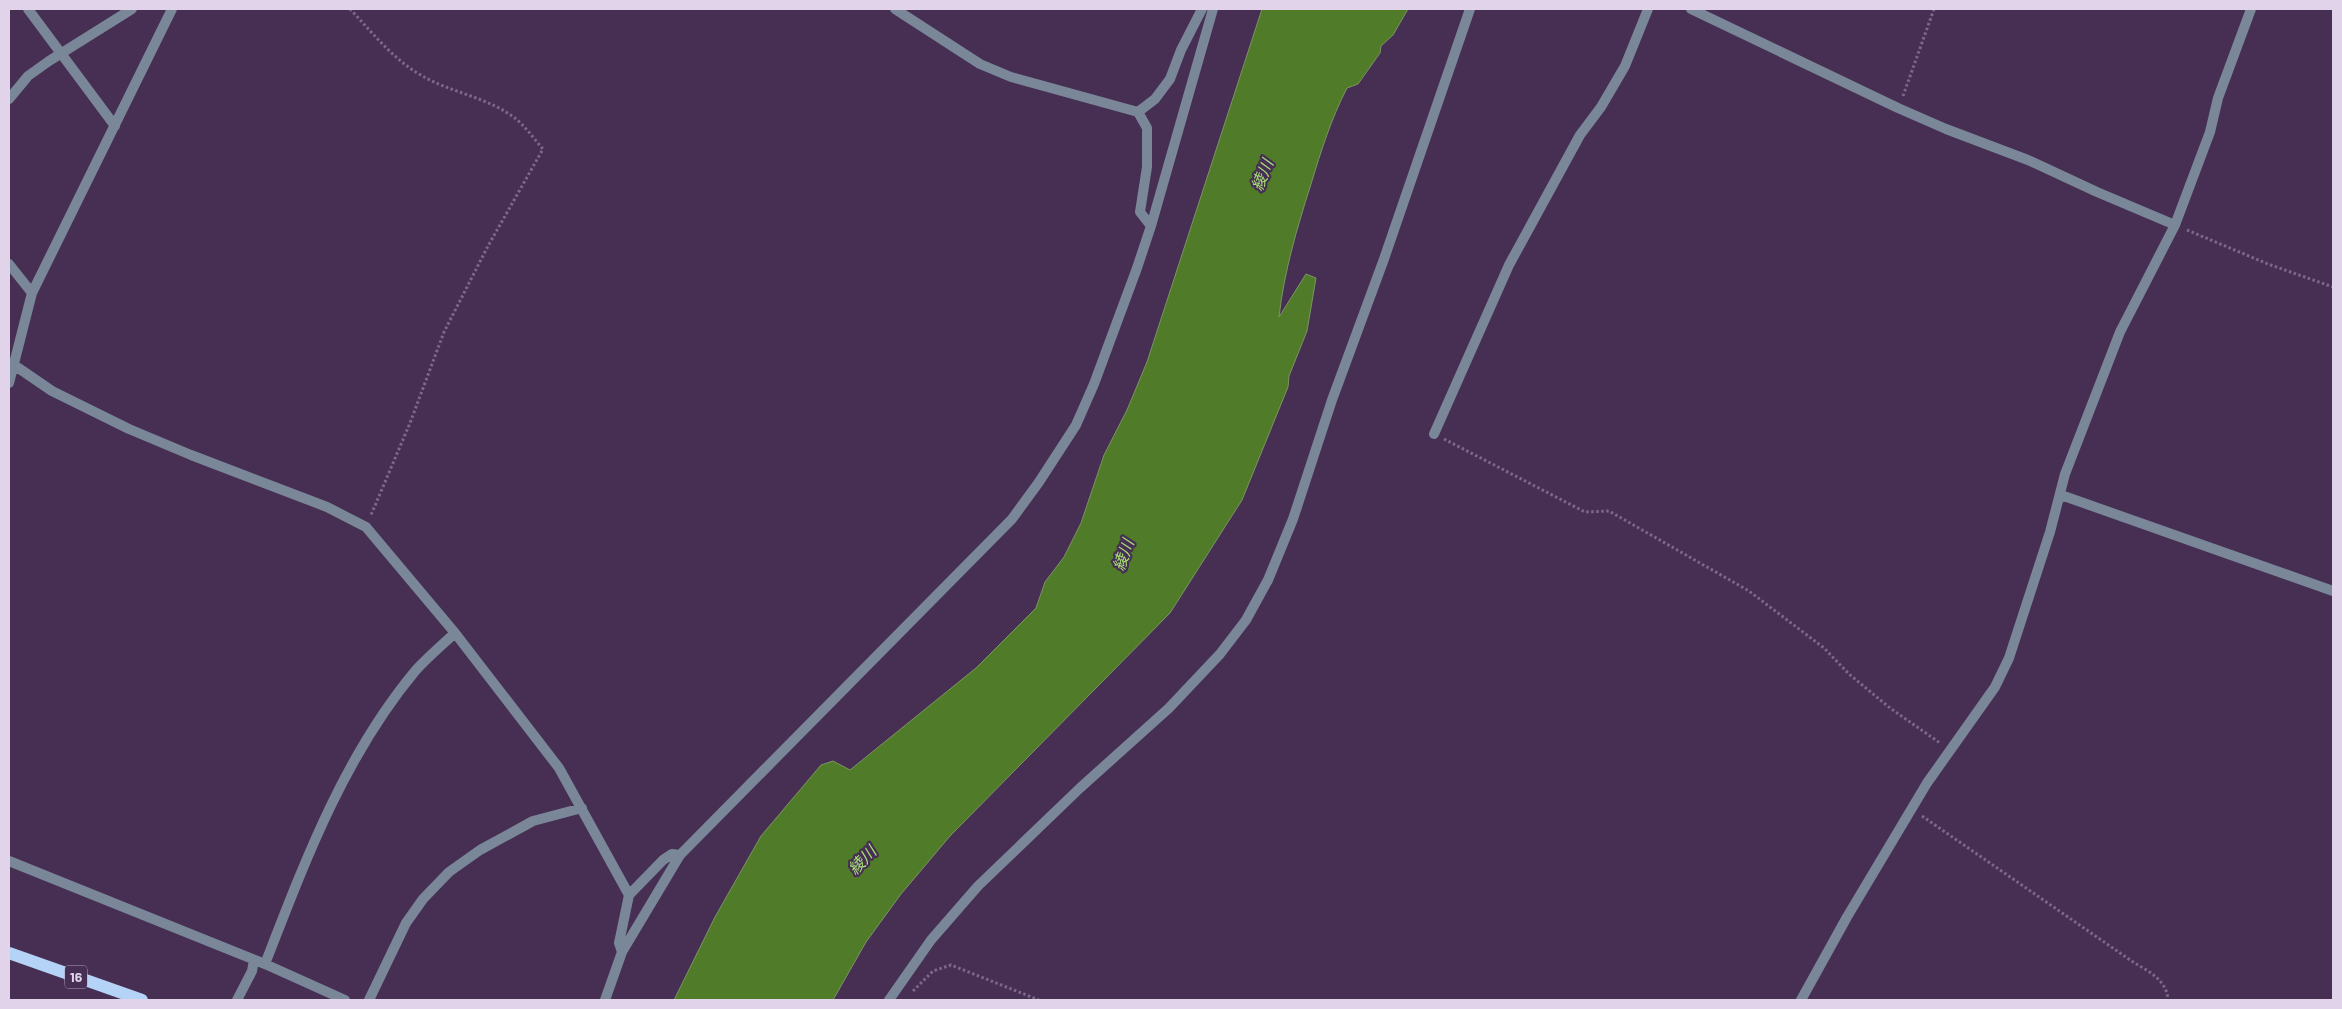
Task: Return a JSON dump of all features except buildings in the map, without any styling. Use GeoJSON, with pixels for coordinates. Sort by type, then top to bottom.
{"type":"FeatureCollection","features":[{"type":"Feature","properties":{"kind":"main road","name":"16"},"geometry":{"type":"LineString","coordinates":[[9,953],[142,1000]]}},
{"type":"Feature","properties":{"kind":"street"},"geometry":{"type":"LineString","coordinates":[[28,9],[115,126]]}},
{"type":"Feature","properties":{"kind":"street"},"geometry":{"type":"LineString","coordinates":[[9,99],[28,76],[132,9]]}},
{"type":"Feature","properties":{"kind":"street"},"geometry":{"type":"LineString","coordinates":[[9,383],[32,293],[172,9]]}},
{"type":"Feature","properties":{"kind":"street"},"geometry":{"type":"LineString","coordinates":[[895,9],[980,64],[1012,77],[1138,112],[1147,128],[1147,167],[1140,212],[1150,226]]}},
{"type":"Feature","properties":{"kind":"street"},"geometry":{"type":"LineString","coordinates":[[1138,112],[1155,99],[1170,79],[1181,50],[1202,9]]}},
{"type":"Feature","properties":{"kind":"street"},"geometry":{"type":"LineString","coordinates":[[605,1000],[622,952],[680,855],[1012,519],[1076,425],[1137,268],[1213,9]]}},
{"type":"Feature","properties":{"kind":"street"},"geometry":{"type":"LineString","coordinates":[[889,1000],[931,940],[978,886],[1080,788],[1169,708],[1220,654],[1246,620],[1268,580],[1293,519],[1332,400],[1384,259],[1470,9]]}},
{"type":"Feature","properties":{"kind":"street"},"geometry":{"type":"LineString","coordinates":[[1434,434],[1509,265],[1580,135],[1601,107],[1625,66],[1648,9]]}},
{"type":"Feature","properties":{"kind":"street"},"geometry":{"type":"LineString","coordinates":[[1691,9],[1898,108],[1946,129],[2028,160],[2175,225]]}},
{"type":"Feature","properties":{"kind":"street"},"geometry":{"type":"LineString","coordinates":[[1801,1000],[1847,917],[1927,783],[1995,687],[2009,658],[2061,495],[2065,474],[2120,332],[2175,225],[2210,132],[2218,98],[2251,9]]}},
{"type":"Feature","properties":{"kind":"street"},"geometry":{"type":"LineString","coordinates":[[9,264],[32,293]]}},
{"type":"Feature","properties":{"kind":"street"},"geometry":{"type":"LineString","coordinates":[[14,365],[52,391],[130,429],[191,455],[327,507],[366,527],[455,633],[560,768],[628,894]]}},
{"type":"Feature","properties":{"kind":"street"},"geometry":{"type":"LineString","coordinates":[[2061,495],[2333,591]]}},
{"type":"Feature","properties":{"kind":"street"},"geometry":{"type":"LineString","coordinates":[[265,964],[326,812],[348,771],[379,720],[417,670],[455,633]]}},
{"type":"Feature","properties":{"kind":"street"},"geometry":{"type":"LineString","coordinates":[[369,1000],[406,923],[422,899],[449,872],[480,850],[533,821],[582,808]]}},
{"type":"Feature","properties":{"kind":"street"},"geometry":{"type":"LineString","coordinates":[[622,952],[619,943],[628,894],[662,860],[672,854],[680,855]]}},
{"type":"Feature","properties":{"kind":"street"},"geometry":{"type":"LineString","coordinates":[[9,861],[265,964],[345,1000]]}},
{"type":"Feature","properties":{"kind":"street"},"geometry":{"type":"LineString","coordinates":[[237,1000],[252,971],[254,960]]}},
{"type":"Feature","properties":{"kind":"path"},"geometry":{"type":"LineString","coordinates":[[350,9],[393,54],[418,74],[443,87],[474,96],[512,116],[543,149],[488,246],[444,332],[410,423],[366,527]]}},
{"type":"Feature","properties":{"kind":"path"},"geometry":{"type":"LineString","coordinates":[[1898,108],[1934,9]]}},
{"type":"Feature","properties":{"kind":"path"},"geometry":{"type":"LineString","coordinates":[[2175,225],[2268,264],[2333,287]]}},
{"type":"Feature","properties":{"kind":"path"},"geometry":{"type":"LineString","coordinates":[[1434,434],[1585,512],[1609,511],[1749,591],[1824,648],[1848,674],[1890,708],[1951,750]]}},
{"type":"Feature","properties":{"kind":"path"},"geometry":{"type":"LineString","coordinates":[[1913,809],[2133,962],[2154,974],[2168,991],[2168,1000]]}},
{"type":"Feature","properties":{"kind":"path"},"geometry":{"type":"LineString","coordinates":[[910,994],[933,971],[951,965],[1039,1000]]}},
{"type":"Feature","properties":{"kind":"water","name":"綾川"},"geometry":{"type":"Polygon","coordinates":[[[1262,9],[1408,9],[1393,35],[1381,46],[1380,53],[1358,84],[1347,88],[1336,111],[1323,147],[1292,250],[1284,283],[1279,317],[1306,274],[1316,278],[1307,331],[1289,376],[1288,387],[1242,500],[1170,613],[950,836],[901,894],[866,942],[833,1000],[674,1000],[715,917],[761,836],[821,765],[833,761],[850,770],[976,668],[1036,608],[1045,582],[1064,557],[1081,523],[1104,455],[1127,410],[1147,362],[1262,9]]]}}]}
